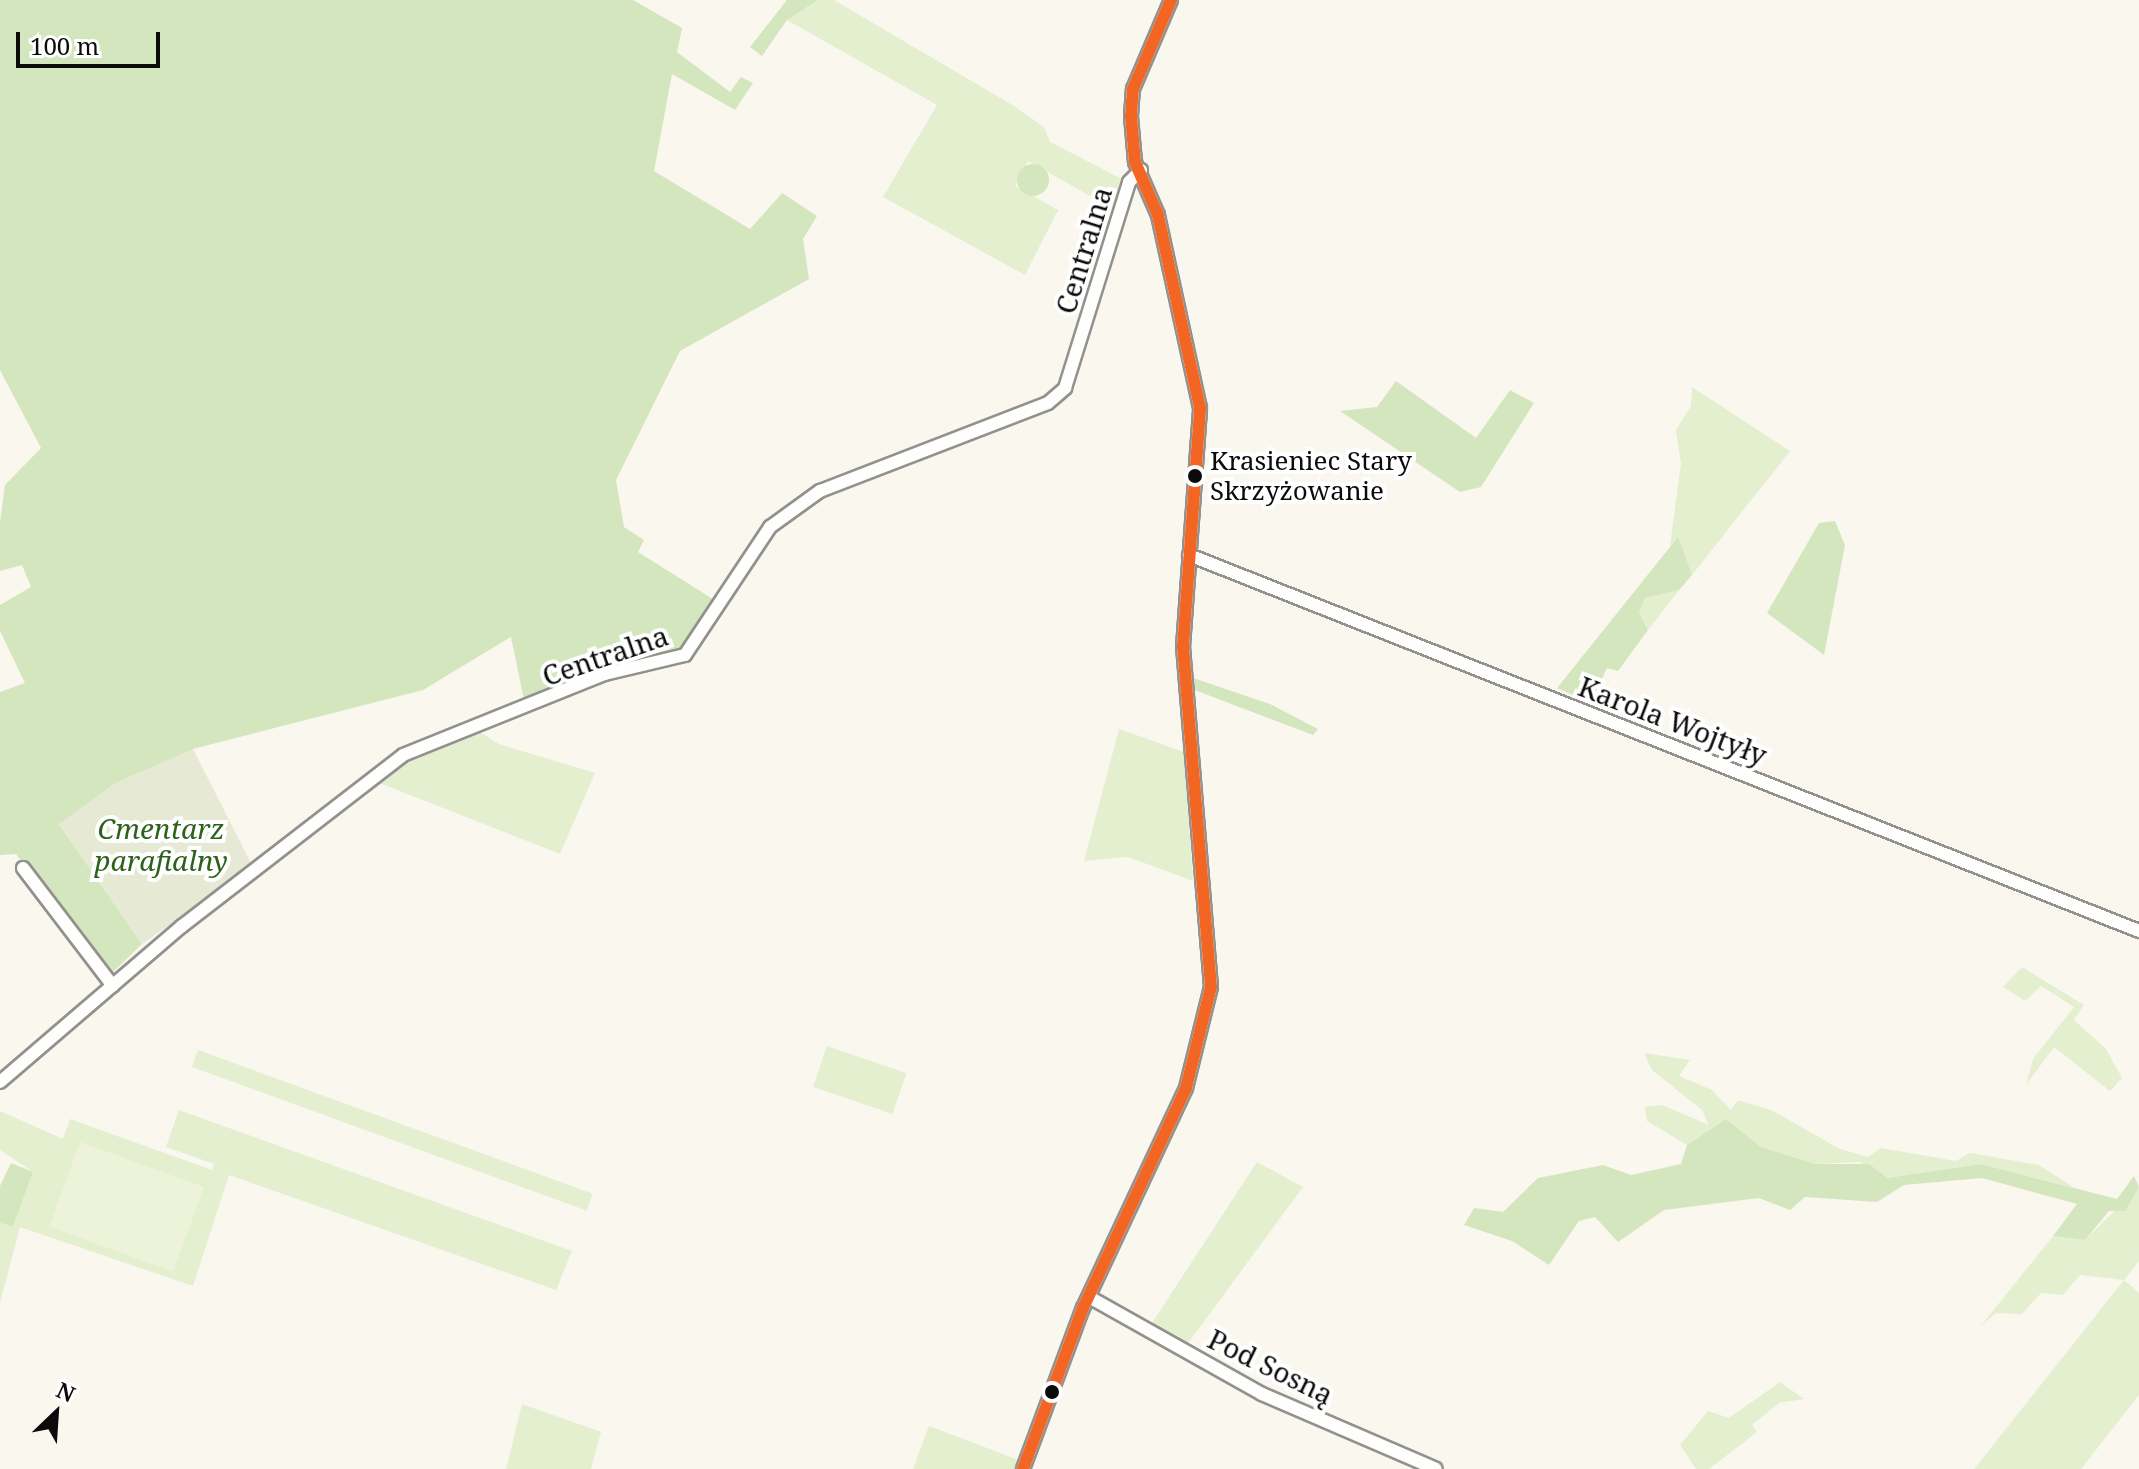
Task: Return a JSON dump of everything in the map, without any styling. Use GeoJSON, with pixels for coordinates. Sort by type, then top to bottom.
{"type":"FeatureCollection","features":[{"type":"Feature","properties":{"kind":"street"},"geometry":{"type":"LineString","coordinates":[[1023,1469],[1089,1297],[1153,1170],[1207,1025],[1203,825],[1185,705],[1189,555],[1200,408],[1179,304],[1141,170],[1133,89],[1171,0]]}},
{"type":"Feature","properties":{"kind":"street","name":"Centralna"},"geometry":{"type":"LineString","coordinates":[[0,1082],[113,986],[403,755],[605,674],[685,655],[770,527],[820,491],[1048,403],[1065,388],[1129,182],[1141,170]]}},
{"type":"Feature","properties":{"kind":"street","name":"Karola Wojtyły"},"geometry":{"type":"LineString","coordinates":[[1189,555],[2139,931]]}},
{"type":"Feature","properties":{"kind":"street"},"geometry":{"type":"LineString","coordinates":[[23,868],[113,986]]}},
{"type":"Feature","properties":{"kind":"street","name":"Pod Sosną"},"geometry":{"type":"LineString","coordinates":[[1089,1297],[1262,1394],[1436,1469]]}},
{"type":"Feature","properties":{"kind":"green space"},"geometry":{"type":"Polygon","coordinates":[[[0,0],[633,0],[682,28],[677,52],[730,92],[741,77],[753,83],[735,110],[672,74],[654,171],[750,229],[782,193],[817,216],[803,239],[809,279],[680,351],[616,480],[624,527],[644,540],[638,552],[716,601],[681,650],[607,665],[524,700],[511,637],[423,690],[193,749],[59,824],[142,944],[110,975],[16,854],[0,855],[0,692],[25,683],[0,631],[0,605],[31,587],[22,565],[0,571],[0,523],[5,485],[41,448],[0,370],[0,0]]]}},
{"type":"Feature","properties":{"kind":"green space"},"geometry":{"type":"Polygon","coordinates":[[[787,0],[818,0],[787,20],[762,56],[750,47],[787,0]]]}},
{"type":"Feature","properties":{"kind":"green space"},"geometry":{"type":"Polygon","coordinates":[[[818,0],[834,0],[1014,106],[1044,127],[1050,142],[1124,180],[1115,210],[1028,161],[1015,186],[1058,210],[1025,275],[883,197],[937,105],[787,20],[818,0]]]}},
{"type":"Feature","properties":{"kind":"green space"},"geometry":{"type":"Polygon","coordinates":[[[1033,164],[1044,169],[1049,180],[1044,191],[1033,196],[1022,191],[1017,180],[1022,169],[1033,164]]]}},
{"type":"Feature","properties":{"kind":"green space"},"geometry":{"type":"Polygon","coordinates":[[[1396,381],[1476,438],[1510,390],[1534,403],[1481,487],[1460,492],[1340,411],[1377,407],[1396,381]]]}},
{"type":"Feature","properties":{"kind":"green space"},"geometry":{"type":"Polygon","coordinates":[[[1692,387],[1790,451],[1692,575],[1678,538],[1670,546],[1681,463],[1676,430],[1691,406],[1692,387]]]}},
{"type":"Feature","properties":{"kind":"green space"},"geometry":{"type":"Polygon","coordinates":[[[1835,521],[1845,545],[1824,655],[1767,613],[1819,523],[1835,521]]]}},
{"type":"Feature","properties":{"kind":"green space"},"geometry":{"type":"Polygon","coordinates":[[[1678,537],[1692,575],[1679,590],[1645,598],[1639,613],[1648,630],[1618,671],[1607,668],[1591,703],[1557,688],[1678,537]]]}},
{"type":"Feature","properties":{"kind":"green space"},"geometry":{"type":"Polygon","coordinates":[[[1679,590],[1648,630],[1639,613],[1645,598],[1679,590]]]}},
{"type":"Feature","properties":{"kind":"green space"},"geometry":{"type":"Polygon","coordinates":[[[1190,677],[1270,704],[1318,729],[1313,735],[1192,689],[1190,677]]]}},
{"type":"Feature","properties":{"kind":"green space"},"geometry":{"type":"Polygon","coordinates":[[[475,729],[499,744],[595,773],[560,854],[377,782],[427,747],[475,729]]]}},
{"type":"Feature","properties":{"kind":"green space"},"geometry":{"type":"Polygon","coordinates":[[[1119,729],[1184,752],[1193,881],[1128,857],[1084,861],[1119,729]]]}},
{"type":"Feature","properties":{"kind":"green space","name":"Cmentarz parafialny"},"geometry":{"type":"Polygon","coordinates":[[[193,749],[253,867],[142,944],[59,824],[115,783],[193,749]]]}},
{"type":"Feature","properties":{"kind":"green space"},"geometry":{"type":"Polygon","coordinates":[[[2022,967],[2084,1005],[2074,1020],[2106,1049],[2122,1078],[2110,1091],[2054,1047],[2026,1085],[2033,1059],[2074,1007],[2041,986],[2025,1001],[2003,987],[2022,967]]]}},
{"type":"Feature","properties":{"kind":"green space"},"geometry":{"type":"Polygon","coordinates":[[[827,1046],[906,1073],[892,1114],[813,1087],[827,1046]]]}},
{"type":"Feature","properties":{"kind":"green space"},"geometry":{"type":"Polygon","coordinates":[[[198,1050],[593,1194],[587,1211],[192,1067],[198,1050]]]}},
{"type":"Feature","properties":{"kind":"green space"},"geometry":{"type":"Polygon","coordinates":[[[1644,1053],[1690,1060],[1679,1076],[1712,1090],[1731,1110],[1738,1100],[1773,1111],[1838,1148],[1867,1157],[1881,1148],[1956,1161],[1970,1153],[2039,1165],[2075,1188],[1981,1164],[1887,1178],[1860,1162],[1815,1164],[1761,1147],[1726,1119],[1687,1145],[1647,1121],[1645,1107],[1662,1105],[1709,1125],[1702,1110],[1652,1070],[1644,1053]]]}},
{"type":"Feature","properties":{"kind":"green space"},"geometry":{"type":"Polygon","coordinates":[[[179,1110],[572,1251],[556,1290],[229,1175],[193,1286],[20,1227],[0,1303],[0,1223],[13,1225],[33,1172],[0,1150],[0,1111],[63,1139],[70,1119],[212,1170],[214,1164],[166,1147],[179,1110]]]}},
{"type":"Feature","properties":{"kind":"green space"},"geometry":{"type":"Polygon","coordinates":[[[1726,1119],[1761,1147],[1815,1164],[1869,1164],[1887,1178],[1981,1164],[2117,1199],[2134,1176],[2139,1187],[2125,1211],[2109,1211],[2085,1240],[2053,1236],[2077,1204],[1982,1178],[1904,1185],[1877,1202],[1805,1197],[1790,1210],[1759,1198],[1664,1210],[1618,1242],[1595,1217],[1579,1221],[1549,1265],[1512,1241],[1464,1225],[1474,1208],[1503,1212],[1538,1178],[1603,1165],[1631,1175],[1681,1164],[1687,1145],[1726,1119]]]}},
{"type":"Feature","properties":{"kind":"green space"},"geometry":{"type":"Polygon","coordinates":[[[80,1142],[204,1187],[173,1272],[49,1227],[80,1142]]]}},
{"type":"Feature","properties":{"kind":"green space"},"geometry":{"type":"Polygon","coordinates":[[[1257,1162],[1303,1187],[1186,1346],[1150,1326],[1257,1162]]]}},
{"type":"Feature","properties":{"kind":"green space"},"geometry":{"type":"Polygon","coordinates":[[[11,1163],[33,1172],[13,1226],[0,1223],[0,1186],[11,1163]]]}},
{"type":"Feature","properties":{"kind":"green space"},"geometry":{"type":"Polygon","coordinates":[[[2139,1187],[2139,1261],[2124,1280],[2080,1275],[2063,1295],[2041,1293],[2022,1314],[1996,1313],[1980,1327],[2053,1236],[2085,1240],[2139,1187]]]}},
{"type":"Feature","properties":{"kind":"green space"},"geometry":{"type":"Polygon","coordinates":[[[2124,1280],[2139,1293],[2139,1395],[2081,1469],[1974,1469],[2124,1280]]]}},
{"type":"Feature","properties":{"kind":"green space"},"geometry":{"type":"Polygon","coordinates":[[[1780,1382],[1804,1399],[1779,1403],[1752,1425],[1757,1432],[1709,1469],[1696,1469],[1680,1445],[1708,1411],[1729,1418],[1780,1382]]]}},
{"type":"Feature","properties":{"kind":"green space"},"geometry":{"type":"Polygon","coordinates":[[[522,1404],[601,1432],[591,1469],[506,1469],[522,1404]]]}},
{"type":"Feature","properties":{"kind":"green space"},"geometry":{"type":"Polygon","coordinates":[[[929,1426],[1021,1461],[1018,1469],[913,1469],[929,1426]]]}},
{"type":"Feature","properties":{"kind":"transit line"},"geometry":{"type":"LineString","coordinates":[[1023,1469],[1083,1308],[1186,1088],[1211,987],[1183,647],[1200,408],[1158,215],[1135,162],[1131,116],[1133,89],[1171,0]]}},
{"type":"Feature","properties":{"kind":"place","name":"Krasieniec Stary Skrzyżowanie"},"geometry":{"type":"Point","coordinates":[1195,476]}}]}
